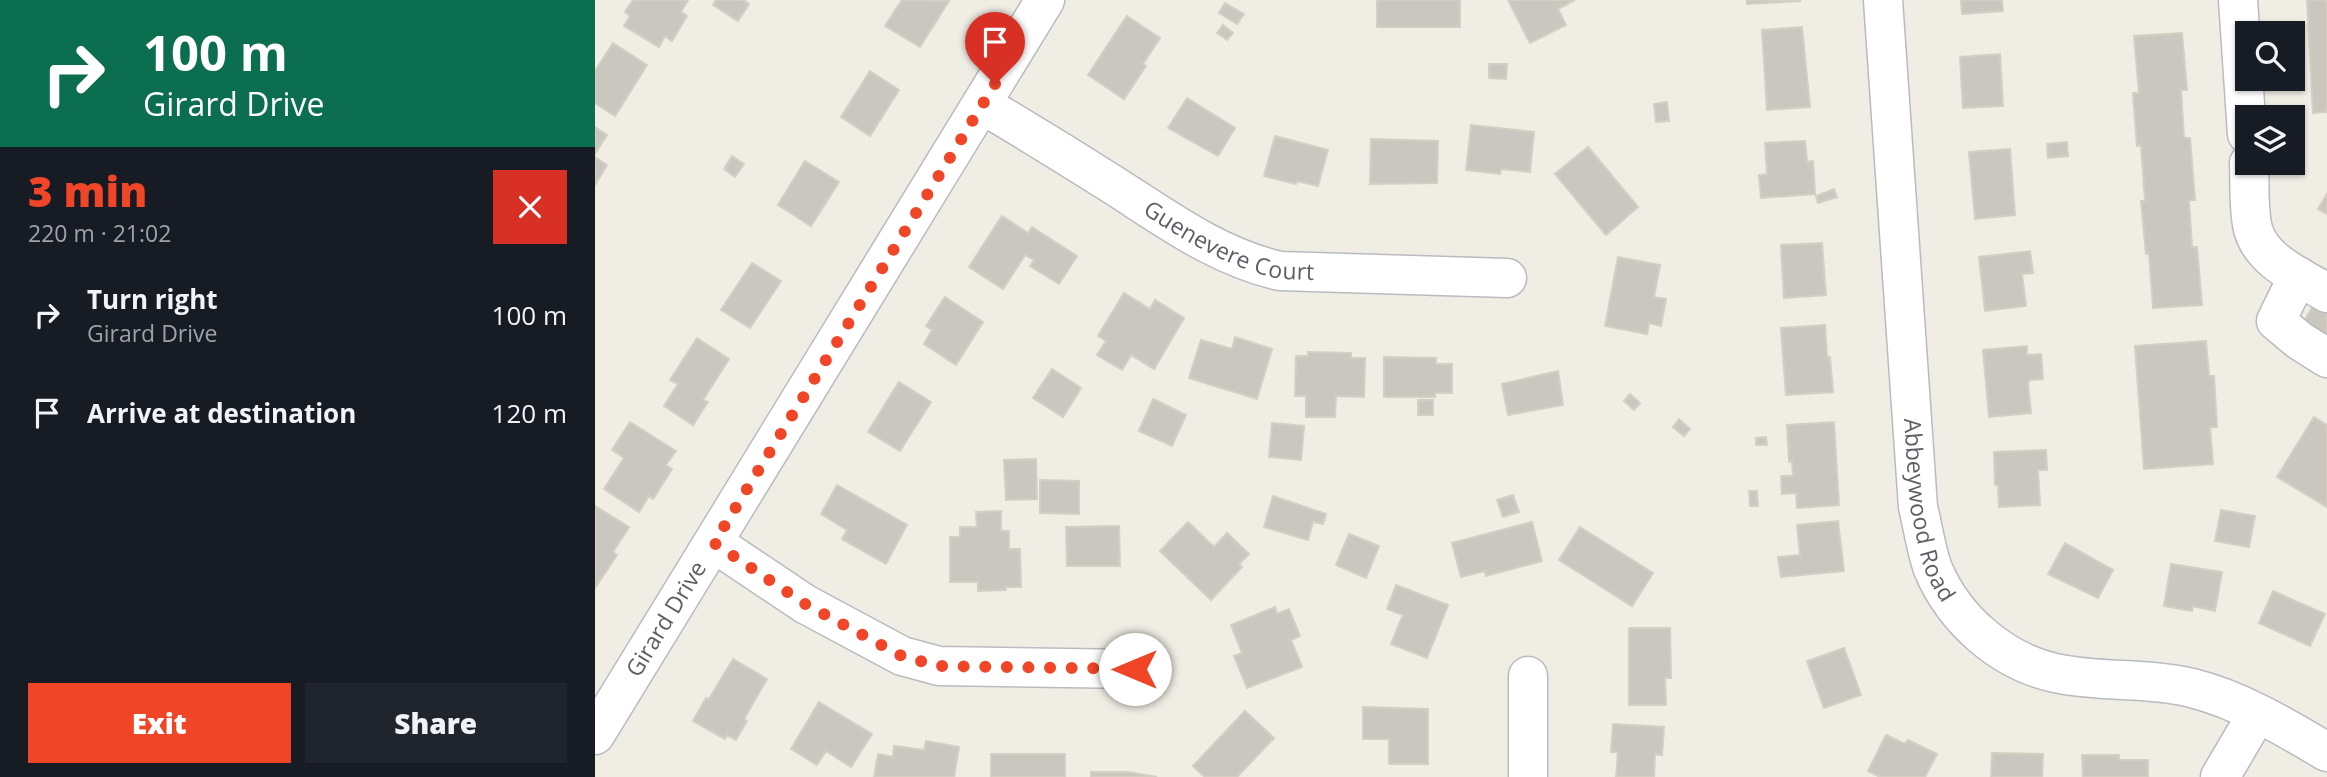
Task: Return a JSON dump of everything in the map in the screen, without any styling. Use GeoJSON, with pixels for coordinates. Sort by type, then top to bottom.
{"type":"FeatureCollection","features":[{"type":"Feature","properties":{"kind":"street","name":"Girard Drive"},"geometry":{"type":"LineString","coordinates":[[595,735],[1045,0]]}},
{"type":"Feature","properties":{"kind":"street","name":"Abbeywood Road"},"geometry":{"type":"LineString","coordinates":[[1883,0],[1918,507],[1933,568],[1947,595],[1966,621],[1986,639],[2024,663],[2055,673],[2191,688],[2229,700],[2327,752]]}},
{"type":"Feature","properties":{"kind":"street"},"geometry":{"type":"LineString","coordinates":[[2238,0],[2245,105]]}},
{"type":"Feature","properties":{"kind":"street","name":"Guenevere Court"},"geometry":{"type":"LineString","coordinates":[[983,104],[1177,226],[1222,252],[1250,264],[1280,271],[1507,278]]}},
{"type":"Feature","properties":{"kind":"street"},"geometry":{"type":"LineString","coordinates":[[2250,175],[2253,229],[2262,248],[2282,267],[2312,284],[2276,321],[2327,358]]}},
{"type":"Feature","properties":{"kind":"street"},"geometry":{"type":"LineString","coordinates":[[714,543],[805,604],[902,656],[939,666],[1135,669]]}},
{"type":"Feature","properties":{"kind":"street"},"geometry":{"type":"LineString","coordinates":[[1528,676],[1528,777]]}},
{"type":"Feature","properties":{"kind":"street"},"geometry":{"type":"LineString","coordinates":[[2220,777],[2257,714]]}},
{"type":"Feature","properties":{"kind":"building"},"geometry":{"type":"Polygon","coordinates":[[[633,0],[688,0],[681,12],[687,16],[672,41],[665,36],[659,47],[624,26],[630,16],[625,12],[633,0]]]}},
{"type":"Feature","properties":{"kind":"building"},"geometry":{"type":"Polygon","coordinates":[[[716,0],[743,0],[749,4],[738,21],[713,5],[716,0]]]}},
{"type":"Feature","properties":{"kind":"building"},"geometry":{"type":"Polygon","coordinates":[[[902,0],[949,1],[920,47],[885,26],[902,0]]]}},
{"type":"Feature","properties":{"kind":"building"},"geometry":{"type":"Polygon","coordinates":[[[1377,0],[1460,0],[1460,27],[1377,27],[1377,0]]]}},
{"type":"Feature","properties":{"kind":"building"},"geometry":{"type":"Polygon","coordinates":[[[1508,0],[1575,0],[1558,9],[1566,25],[1530,43],[1508,0]]]}},
{"type":"Feature","properties":{"kind":"building"},"geometry":{"type":"Polygon","coordinates":[[[1747,0],[1800,0],[1800,1],[1747,4],[1747,0]]]}},
{"type":"Feature","properties":{"kind":"building"},"geometry":{"type":"Polygon","coordinates":[[[1961,0],[2002,0],[2003,11],[1962,14],[1961,0]]]}},
{"type":"Feature","properties":{"kind":"building"},"geometry":{"type":"Polygon","coordinates":[[[2307,0],[2327,0],[2327,112],[2313,113],[2307,0]]]}},
{"type":"Feature","properties":{"kind":"building"},"geometry":{"type":"Polygon","coordinates":[[[1225,3],[1244,14],[1237,24],[1219,13],[1225,3]]]}},
{"type":"Feature","properties":{"kind":"building"},"geometry":{"type":"Polygon","coordinates":[[[1127,16],[1160,38],[1143,64],[1146,66],[1124,99],[1088,75],[1127,16]]]}},
{"type":"Feature","properties":{"kind":"building"},"geometry":{"type":"Polygon","coordinates":[[[1223,25],[1233,33],[1227,40],[1217,33],[1223,25]]]}},
{"type":"Feature","properties":{"kind":"building"},"geometry":{"type":"Polygon","coordinates":[[[1802,27],[1810,107],[1767,110],[1762,30],[1802,27]]]}},
{"type":"Feature","properties":{"kind":"building"},"geometry":{"type":"Polygon","coordinates":[[[2182,33],[2187,90],[2181,90],[2184,138],[2190,138],[2195,200],[2189,200],[2192,247],[2197,247],[2202,305],[2153,308],[2149,253],[2146,254],[2141,201],[2145,201],[2141,145],[2137,146],[2133,93],[2139,93],[2134,36],[2182,33]]]}},
{"type":"Feature","properties":{"kind":"building"},"geometry":{"type":"Polygon","coordinates":[[[613,43],[647,65],[615,116],[595,103],[595,71],[613,43]]]}},
{"type":"Feature","properties":{"kind":"building"},"geometry":{"type":"Polygon","coordinates":[[[2000,54],[2003,106],[1963,108],[1960,57],[2000,54]]]}},
{"type":"Feature","properties":{"kind":"building"},"geometry":{"type":"Polygon","coordinates":[[[1489,64],[1507,64],[1506,79],[1489,78],[1489,64]]]}},
{"type":"Feature","properties":{"kind":"building"},"geometry":{"type":"Polygon","coordinates":[[[870,71],[899,90],[870,136],[841,117],[870,71]]]}},
{"type":"Feature","properties":{"kind":"building"},"geometry":{"type":"Polygon","coordinates":[[[1187,98],[1235,128],[1218,156],[1168,128],[1187,98]]]}},
{"type":"Feature","properties":{"kind":"building"},"geometry":{"type":"Polygon","coordinates":[[[1667,102],[1669,121],[1656,122],[1654,104],[1667,102]]]}},
{"type":"Feature","properties":{"kind":"building"},"geometry":{"type":"Polygon","coordinates":[[[1471,125],[1534,132],[1530,172],[1501,169],[1500,174],[1466,170],[1471,125]]]}},
{"type":"Feature","properties":{"kind":"building"},"geometry":{"type":"Polygon","coordinates":[[[595,127],[607,135],[595,154],[595,127]]]}},
{"type":"Feature","properties":{"kind":"building"},"geometry":{"type":"Polygon","coordinates":[[[1275,136],[1328,150],[1318,186],[1264,176],[1275,136]]]}},
{"type":"Feature","properties":{"kind":"building"},"geometry":{"type":"Polygon","coordinates":[[[1371,139],[1438,141],[1437,183],[1370,184],[1371,139]]]}},
{"type":"Feature","properties":{"kind":"building"},"geometry":{"type":"Polygon","coordinates":[[[1805,141],[1807,162],[1813,161],[1815,194],[1761,198],[1759,175],[1767,174],[1765,143],[1805,141]]]}},
{"type":"Feature","properties":{"kind":"building"},"geometry":{"type":"Polygon","coordinates":[[[2067,142],[2068,156],[2048,158],[2047,144],[2067,142]]]}},
{"type":"Feature","properties":{"kind":"building"},"geometry":{"type":"Polygon","coordinates":[[[1588,147],[1638,207],[1606,235],[1555,174],[1588,147]]]}},
{"type":"Feature","properties":{"kind":"building"},"geometry":{"type":"Polygon","coordinates":[[[2010,149],[2015,215],[1975,219],[1969,152],[2010,149]]]}},
{"type":"Feature","properties":{"kind":"building"},"geometry":{"type":"Polygon","coordinates":[[[732,156],[744,164],[735,177],[724,169],[732,156]]]}},
{"type":"Feature","properties":{"kind":"building"},"geometry":{"type":"Polygon","coordinates":[[[595,157],[607,165],[595,185],[595,157]]]}},
{"type":"Feature","properties":{"kind":"building"},"geometry":{"type":"Polygon","coordinates":[[[805,161],[839,182],[811,226],[778,205],[805,161]]]}},
{"type":"Feature","properties":{"kind":"building"},"geometry":{"type":"Polygon","coordinates":[[[1834,189],[1837,197],[1818,203],[1816,196],[1834,189]]]}},
{"type":"Feature","properties":{"kind":"building"},"geometry":{"type":"Polygon","coordinates":[[[2327,194],[2327,214],[2318,209],[2327,194]]]}},
{"type":"Feature","properties":{"kind":"building"},"geometry":{"type":"Polygon","coordinates":[[[1002,216],[1028,233],[1032,227],[1077,256],[1059,284],[1030,266],[1034,260],[1025,255],[1003,289],[969,267],[1002,216]]]}},
{"type":"Feature","properties":{"kind":"building"},"geometry":{"type":"Polygon","coordinates":[[[1822,243],[1826,295],[1784,298],[1781,245],[1822,243]]]}},
{"type":"Feature","properties":{"kind":"building"},"geometry":{"type":"Polygon","coordinates":[[[2030,251],[2033,273],[2022,274],[2026,306],[1985,311],[1979,257],[2030,251]]]}},
{"type":"Feature","properties":{"kind":"building"},"geometry":{"type":"Polygon","coordinates":[[[1618,257],[1660,265],[1654,297],[1666,299],[1661,326],[1649,323],[1647,334],[1605,326],[1618,257]]]}},
{"type":"Feature","properties":{"kind":"building"},"geometry":{"type":"Polygon","coordinates":[[[752,263],[781,281],[750,328],[721,310],[752,263]]]}},
{"type":"Feature","properties":{"kind":"building"},"geometry":{"type":"Polygon","coordinates":[[[1124,293],[1150,309],[1155,300],[1184,318],[1154,369],[1131,355],[1122,370],[1097,355],[1106,341],[1098,336],[1124,293]]]}},
{"type":"Feature","properties":{"kind":"building"},"geometry":{"type":"Polygon","coordinates":[[[945,297],[983,322],[956,365],[924,344],[932,330],[926,326],[945,297]]]}},
{"type":"Feature","properties":{"kind":"building"},"geometry":{"type":"Polygon","coordinates":[[[2313,306],[2327,314],[2327,350],[2297,333],[2313,306]]]}},
{"type":"Feature","properties":{"kind":"building"},"geometry":{"type":"Polygon","coordinates":[[[1825,325],[1833,392],[1786,395],[1781,328],[1825,325]]]}},
{"type":"Feature","properties":{"kind":"building"},"geometry":{"type":"Polygon","coordinates":[[[1235,337],[1272,349],[1257,399],[1189,378],[1201,340],[1232,349],[1235,337]]]}},
{"type":"Feature","properties":{"kind":"building"},"geometry":{"type":"Polygon","coordinates":[[[697,338],[729,359],[703,400],[708,402],[693,425],[664,406],[678,384],[670,380],[697,338]]]}},
{"type":"Feature","properties":{"kind":"building"},"geometry":{"type":"Polygon","coordinates":[[[2206,341],[2209,376],[2214,376],[2217,427],[2210,427],[2213,464],[2144,469],[2135,346],[2206,341]]]}},
{"type":"Feature","properties":{"kind":"building"},"geometry":{"type":"Polygon","coordinates":[[[2027,346],[2027,355],[2041,354],[2043,379],[2030,380],[2028,383],[2031,413],[1989,417],[1983,350],[2027,346]]]}},
{"type":"Feature","properties":{"kind":"building"},"geometry":{"type":"Polygon","coordinates":[[[1308,352],[1351,353],[1351,358],[1365,358],[1364,397],[1336,396],[1335,417],[1306,417],[1306,396],[1295,396],[1296,356],[1308,356],[1308,352]]]}},
{"type":"Feature","properties":{"kind":"building"},"geometry":{"type":"Polygon","coordinates":[[[1384,357],[1436,358],[1436,364],[1452,364],[1452,393],[1435,393],[1435,397],[1384,397],[1384,357]]]}},
{"type":"Feature","properties":{"kind":"building"},"geometry":{"type":"Polygon","coordinates":[[[1052,369],[1081,388],[1063,417],[1033,398],[1052,369]]]}},
{"type":"Feature","properties":{"kind":"building"},"geometry":{"type":"Polygon","coordinates":[[[1558,371],[1563,405],[1508,415],[1502,384],[1558,371]]]}},
{"type":"Feature","properties":{"kind":"building"},"geometry":{"type":"Polygon","coordinates":[[[899,382],[931,402],[900,451],[868,432],[899,382]]]}},
{"type":"Feature","properties":{"kind":"building"},"geometry":{"type":"Polygon","coordinates":[[[1630,394],[1640,403],[1634,410],[1624,401],[1630,394]]]}},
{"type":"Feature","properties":{"kind":"building"},"geometry":{"type":"Polygon","coordinates":[[[1153,399],[1186,415],[1172,446],[1139,431],[1153,399]]]}},
{"type":"Feature","properties":{"kind":"building"},"geometry":{"type":"Polygon","coordinates":[[[1418,400],[1433,400],[1433,415],[1418,415],[1418,400]]]}},
{"type":"Feature","properties":{"kind":"building"},"geometry":{"type":"Polygon","coordinates":[[[2314,417],[2327,425],[2327,507],[2277,477],[2314,417]]]}},
{"type":"Feature","properties":{"kind":"building"},"geometry":{"type":"Polygon","coordinates":[[[1679,419],[1690,429],[1684,436],[1673,427],[1679,419]]]}},
{"type":"Feature","properties":{"kind":"building"},"geometry":{"type":"Polygon","coordinates":[[[630,422],[676,451],[666,465],[672,469],[653,499],[649,496],[639,512],[604,489],[624,458],[612,450],[630,422]]]}},
{"type":"Feature","properties":{"kind":"building"},"geometry":{"type":"Polygon","coordinates":[[[1834,422],[1839,505],[1797,508],[1796,493],[1782,494],[1781,476],[1793,476],[1792,461],[1789,462],[1787,425],[1834,422]]]}},
{"type":"Feature","properties":{"kind":"building"},"geometry":{"type":"Polygon","coordinates":[[[1272,423],[1304,426],[1301,460],[1269,457],[1272,423]]]}},
{"type":"Feature","properties":{"kind":"building"},"geometry":{"type":"Polygon","coordinates":[[[1766,437],[1767,445],[1756,445],[1756,438],[1766,437]]]}},
{"type":"Feature","properties":{"kind":"building"},"geometry":{"type":"Polygon","coordinates":[[[2046,450],[2047,470],[2038,470],[2040,505],[1999,507],[1994,452],[2046,450]]]}},
{"type":"Feature","properties":{"kind":"building"},"geometry":{"type":"Polygon","coordinates":[[[1036,459],[1037,499],[1006,500],[1004,460],[1036,459]]]}},
{"type":"Feature","properties":{"kind":"building"},"geometry":{"type":"Polygon","coordinates":[[[1040,480],[1079,481],[1079,514],[1040,513],[1040,480]]]}},
{"type":"Feature","properties":{"kind":"building"},"geometry":{"type":"Polygon","coordinates":[[[837,485],[907,525],[886,564],[842,539],[847,530],[821,514],[837,485]]]}},
{"type":"Feature","properties":{"kind":"building"},"geometry":{"type":"Polygon","coordinates":[[[1749,491],[1757,491],[1758,506],[1750,506],[1749,491]]]}},
{"type":"Feature","properties":{"kind":"building"},"geometry":{"type":"Polygon","coordinates":[[[1513,495],[1519,512],[1503,517],[1497,500],[1513,495]]]}},
{"type":"Feature","properties":{"kind":"building"},"geometry":{"type":"Polygon","coordinates":[[[1273,496],[1326,514],[1323,524],[1313,522],[1308,540],[1264,527],[1273,496]]]}},
{"type":"Feature","properties":{"kind":"building"},"geometry":{"type":"Polygon","coordinates":[[[595,506],[629,527],[613,552],[617,555],[595,588],[595,506]]]}},
{"type":"Feature","properties":{"kind":"building"},"geometry":{"type":"Polygon","coordinates":[[[2221,510],[2255,516],[2249,547],[2215,541],[2221,510]]]}},
{"type":"Feature","properties":{"kind":"building"},"geometry":{"type":"Polygon","coordinates":[[[1001,511],[1001,531],[1009,531],[1009,549],[1020,549],[1021,587],[978,591],[978,582],[950,582],[950,537],[960,537],[960,527],[977,527],[976,512],[1001,511]]]}},
{"type":"Feature","properties":{"kind":"building"},"geometry":{"type":"Polygon","coordinates":[[[1838,521],[1844,571],[1781,577],[1778,557],[1800,555],[1797,525],[1838,521]]]}},
{"type":"Feature","properties":{"kind":"building"},"geometry":{"type":"Polygon","coordinates":[[[1188,522],[1214,547],[1227,533],[1249,554],[1239,564],[1242,567],[1211,600],[1160,551],[1188,522]]]}},
{"type":"Feature","properties":{"kind":"building"},"geometry":{"type":"Polygon","coordinates":[[[1532,522],[1542,561],[1486,576],[1485,571],[1461,577],[1452,543],[1532,522]]]}},
{"type":"Feature","properties":{"kind":"building"},"geometry":{"type":"Polygon","coordinates":[[[1119,526],[1120,566],[1067,566],[1066,527],[1119,526]]]}},
{"type":"Feature","properties":{"kind":"building"},"geometry":{"type":"Polygon","coordinates":[[[1580,527],[1653,573],[1632,606],[1559,560],[1580,527]]]}},
{"type":"Feature","properties":{"kind":"building"},"geometry":{"type":"Polygon","coordinates":[[[1349,534],[1379,546],[1366,578],[1336,565],[1349,534]]]}},
{"type":"Feature","properties":{"kind":"building"},"geometry":{"type":"Polygon","coordinates":[[[2065,543],[2113,570],[2098,598],[2048,574],[2065,543]]]}},
{"type":"Feature","properties":{"kind":"building"},"geometry":{"type":"Polygon","coordinates":[[[2171,564],[2222,572],[2215,611],[2193,606],[2192,611],[2164,606],[2171,564]]]}},
{"type":"Feature","properties":{"kind":"building"},"geometry":{"type":"Polygon","coordinates":[[[1396,585],[1448,605],[1427,658],[1391,644],[1403,615],[1387,609],[1396,585]]]}},
{"type":"Feature","properties":{"kind":"building"},"geometry":{"type":"Polygon","coordinates":[[[2273,591],[2325,614],[2310,646],[2259,623],[2273,591]]]}},
{"type":"Feature","properties":{"kind":"building"},"geometry":{"type":"Polygon","coordinates":[[[1275,607],[1277,614],[1289,609],[1300,636],[1291,640],[1302,667],[1247,688],[1234,656],[1242,653],[1231,625],[1275,607]]]}},
{"type":"Feature","properties":{"kind":"building"},"geometry":{"type":"Polygon","coordinates":[[[1629,628],[1670,628],[1671,678],[1665,678],[1666,705],[1629,705],[1629,628]]]}},
{"type":"Feature","properties":{"kind":"building"},"geometry":{"type":"Polygon","coordinates":[[[1844,648],[1861,695],[1824,708],[1807,661],[1844,648]]]}},
{"type":"Feature","properties":{"kind":"building"},"geometry":{"type":"Polygon","coordinates":[[[733,659],[767,679],[744,719],[747,721],[736,740],[727,735],[725,739],[693,721],[733,659]]]}},
{"type":"Feature","properties":{"kind":"building"},"geometry":{"type":"Polygon","coordinates":[[[819,702],[872,734],[851,767],[826,751],[817,765],[791,749],[819,702]]]}},
{"type":"Feature","properties":{"kind":"building"},"geometry":{"type":"Polygon","coordinates":[[[1363,707],[1428,709],[1428,764],[1389,764],[1389,739],[1363,739],[1363,707]]]}},
{"type":"Feature","properties":{"kind":"building"},"geometry":{"type":"Polygon","coordinates":[[[1245,711],[1274,738],[1237,777],[1205,777],[1193,766],[1245,711]]]}},
{"type":"Feature","properties":{"kind":"building"},"geometry":{"type":"Polygon","coordinates":[[[1613,724],[1664,727],[1662,755],[1655,754],[1654,777],[1616,777],[1618,752],[1611,752],[1613,724]]]}},
{"type":"Feature","properties":{"kind":"building"},"geometry":{"type":"Polygon","coordinates":[[[1886,735],[1905,744],[1908,740],[1937,754],[1925,777],[1880,777],[1868,771],[1886,735]]]}},
{"type":"Feature","properties":{"kind":"building"},"geometry":{"type":"Polygon","coordinates":[[[926,741],[959,747],[954,777],[874,777],[878,754],[893,757],[894,746],[924,750],[926,741]]]}},
{"type":"Feature","properties":{"kind":"building"},"geometry":{"type":"Polygon","coordinates":[[[1992,753],[2043,754],[2042,777],[1991,777],[1992,753]]]}},
{"type":"Feature","properties":{"kind":"building"},"geometry":{"type":"Polygon","coordinates":[[[991,754],[1065,754],[1065,777],[991,777],[991,754]]]}},
{"type":"Feature","properties":{"kind":"building"},"geometry":{"type":"Polygon","coordinates":[[[2082,755],[2119,755],[2119,760],[2148,760],[2148,777],[2083,777],[2082,755]]]}},
{"type":"Feature","properties":{"kind":"building"},"geometry":{"type":"Polygon","coordinates":[[[1091,772],[1128,772],[1157,777],[1091,777],[1091,772]]]}},
{"type":"Feature","properties":{"kind":"route"},"geometry":{"type":"LineString","coordinates":[[995,84],[714,543],[805,604],[902,656],[939,666],[1135,669]]}}]}
